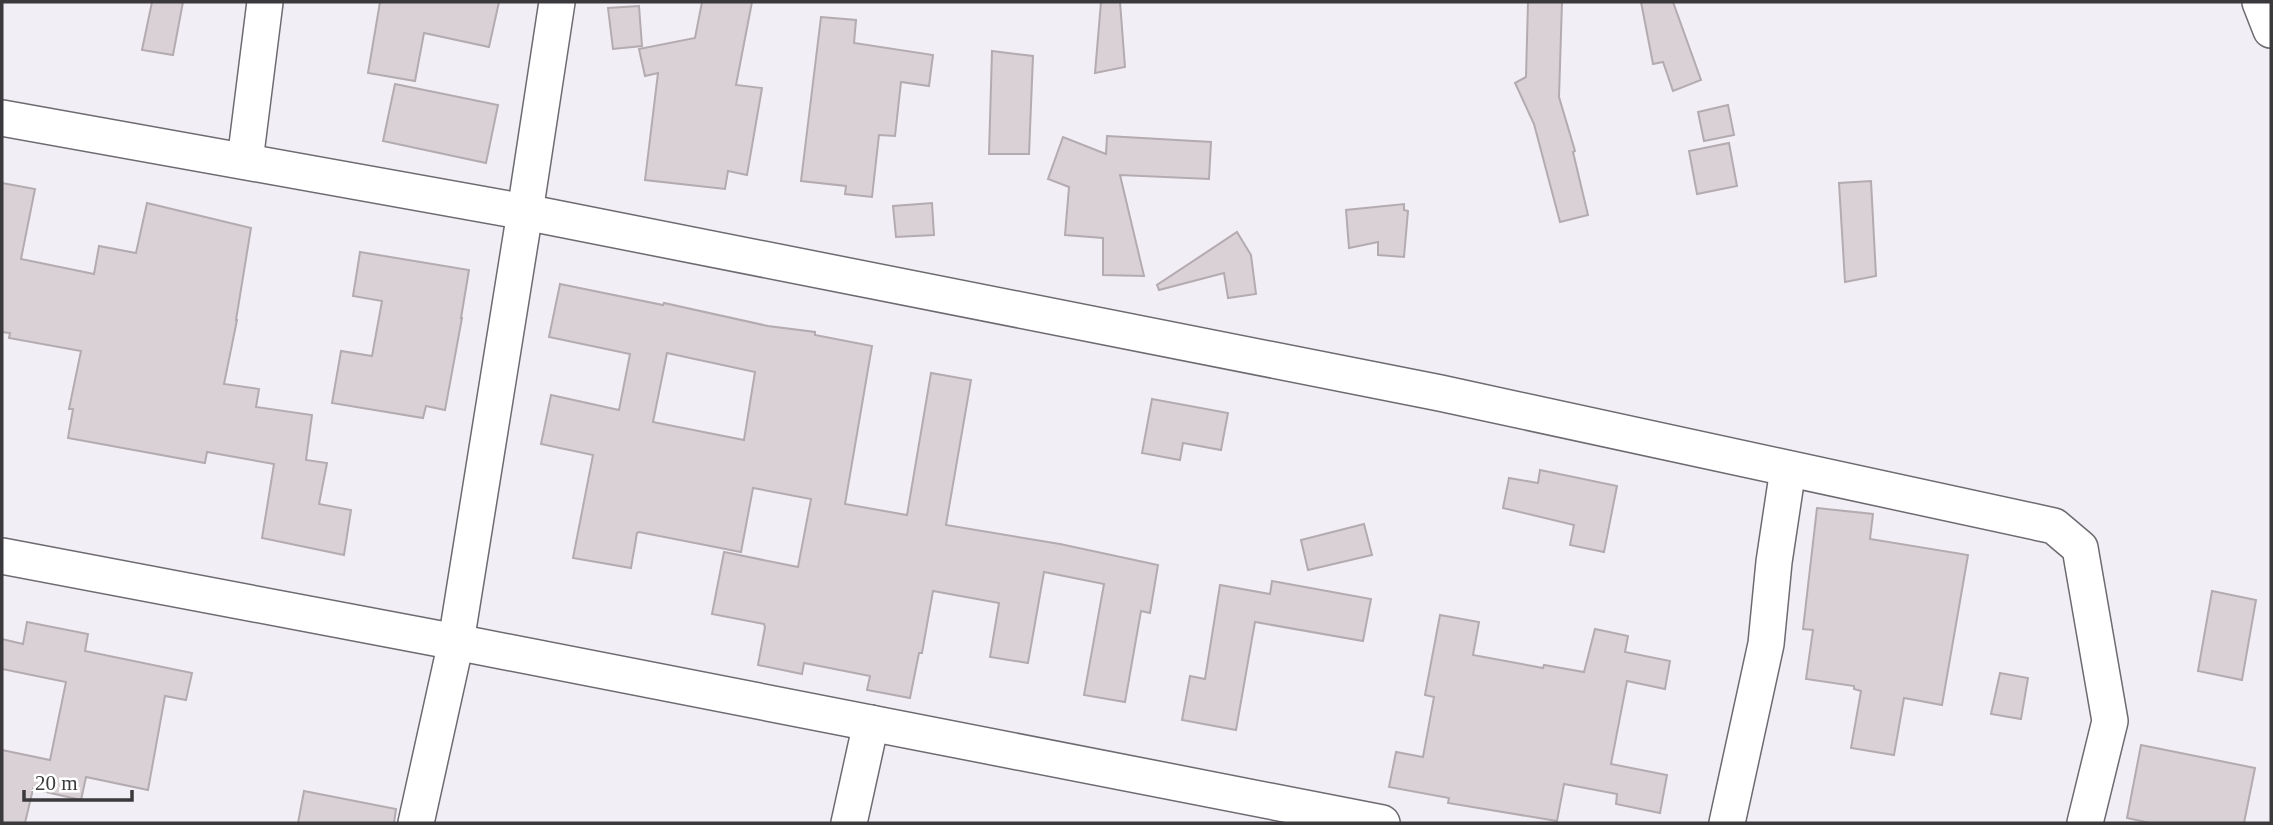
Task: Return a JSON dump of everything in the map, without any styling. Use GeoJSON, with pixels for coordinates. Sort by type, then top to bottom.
{"type":"FeatureCollection","features":[{"type":"Feature","properties":{"kind":"street"},"geometry":{"type":"LineString","coordinates":[[245,161],[265,2]]}},
{"type":"Feature","properties":{"kind":"street"},"geometry":{"type":"LineString","coordinates":[[416,823],[456,642],[526,212],[557,2]]}},
{"type":"Feature","properties":{"kind":"street"},"geometry":{"type":"LineString","coordinates":[[2260,2],[2271,30]]}},
{"type":"Feature","properties":{"kind":"street"},"geometry":{"type":"LineString","coordinates":[[2,118],[526,212],[1440,393],[2053,526],[2080,548],[2110,721],[2085,823]]}},
{"type":"Feature","properties":{"kind":"street"},"geometry":{"type":"LineString","coordinates":[[1727,823],[1766,645],[1774,562],[1788,469]]}},
{"type":"Feature","properties":{"kind":"street"},"geometry":{"type":"LineString","coordinates":[[2,556],[1381,823]]}},
{"type":"Feature","properties":{"kind":"street"},"geometry":{"type":"LineString","coordinates":[[849,823],[871,723]]}},
{"type":"Feature","properties":{"kind":"building"},"geometry":{"type":"Polygon","coordinates":[[[152,2],[183,2],[173,55],[142,50],[152,2]]]}},
{"type":"Feature","properties":{"kind":"building"},"geometry":{"type":"Polygon","coordinates":[[[380,2],[499,2],[489,47],[424,33],[415,81],[368,73],[380,2]]]}},
{"type":"Feature","properties":{"kind":"building"},"geometry":{"type":"Polygon","coordinates":[[[702,2],[752,2],[736,85],[762,88],[747,175],[728,171],[725,189],[645,180],[658,73],[645,76],[639,49],[695,38],[702,2]]]}},
{"type":"Feature","properties":{"kind":"building"},"geometry":{"type":"Polygon","coordinates":[[[1101,2],[1120,2],[1125,67],[1095,73],[1101,2]]]}},
{"type":"Feature","properties":{"kind":"building"},"geometry":{"type":"Polygon","coordinates":[[[1528,2],[1562,2],[1559,97],[1575,151],[1573,152],[1588,215],[1560,222],[1534,124],[1515,83],[1526,77],[1528,2]]]}},
{"type":"Feature","properties":{"kind":"building"},"geometry":{"type":"Polygon","coordinates":[[[1641,2],[1673,2],[1701,80],[1673,91],[1663,62],[1653,64],[1641,2]]]}},
{"type":"Feature","properties":{"kind":"building"},"geometry":{"type":"Polygon","coordinates":[[[639,6],[642,46],[613,49],[608,8],[639,6]]]}},
{"type":"Feature","properties":{"kind":"building"},"geometry":{"type":"Polygon","coordinates":[[[821,17],[856,20],[854,43],[933,55],[929,86],[901,82],[895,136],[879,135],[872,197],[845,194],[846,186],[801,181],[821,17]]]}},
{"type":"Feature","properties":{"kind":"building"},"geometry":{"type":"Polygon","coordinates":[[[992,51],[1033,56],[1029,154],[989,154],[992,51]]]}},
{"type":"Feature","properties":{"kind":"building"},"geometry":{"type":"Polygon","coordinates":[[[395,84],[498,105],[486,163],[383,141],[395,84]]]}},
{"type":"Feature","properties":{"kind":"building"},"geometry":{"type":"Polygon","coordinates":[[[1728,105],[1734,135],[1704,141],[1698,112],[1728,105]]]}},
{"type":"Feature","properties":{"kind":"building"},"geometry":{"type":"Polygon","coordinates":[[[1107,136],[1211,142],[1209,179],[1120,175],[1144,276],[1103,275],[1103,238],[1065,235],[1069,187],[1048,179],[1063,137],[1106,154],[1107,136]]]}},
{"type":"Feature","properties":{"kind":"building"},"geometry":{"type":"Polygon","coordinates":[[[1729,143],[1737,186],[1697,194],[1689,151],[1729,143]]]}},
{"type":"Feature","properties":{"kind":"building"},"geometry":{"type":"Polygon","coordinates":[[[1871,181],[1876,276],[1845,282],[1839,183],[1871,181]]]}},
{"type":"Feature","properties":{"kind":"building"},"geometry":{"type":"Polygon","coordinates":[[[2,183],[35,189],[21,259],[94,274],[99,246],[136,253],[147,203],[251,228],[224,384],[259,389],[256,407],[312,415],[306,460],[327,463],[319,504],[351,510],[344,555],[262,538],[274,464],[207,452],[205,463],[68,438],[73,409],[69,409],[81,351],[9,338],[10,333],[2,332],[2,183]]]}},
{"type":"Feature","properties":{"kind":"building"},"geometry":{"type":"Polygon","coordinates":[[[932,203],[934,235],[896,237],[893,206],[932,203]]]}},
{"type":"Feature","properties":{"kind":"building"},"geometry":{"type":"Polygon","coordinates":[[[1404,204],[1404,210],[1408,211],[1404,257],[1378,255],[1378,242],[1349,248],[1346,210],[1404,204]]]}},
{"type":"Feature","properties":{"kind":"building"},"geometry":{"type":"Polygon","coordinates":[[[1237,232],[1251,255],[1256,294],[1228,298],[1224,273],[1159,290],[1157,285],[1237,232]]]}},
{"type":"Feature","properties":{"kind":"building"},"geometry":{"type":"Polygon","coordinates":[[[360,252],[469,270],[445,410],[426,406],[423,418],[332,403],[341,351],[372,356],[382,301],[353,296],[360,252]]]}},
{"type":"Feature","properties":{"kind":"building"},"geometry":{"type":"Polygon","coordinates":[[[560,284],[768,326],[815,332],[815,335],[872,346],[845,504],[907,515],[931,373],[971,380],[946,525],[1060,544],[1158,565],[1150,613],[1141,611],[1125,702],[1084,695],[1104,584],[1044,572],[1028,663],[990,657],[999,603],[933,591],[922,653],[919,653],[910,698],[867,690],[870,676],[804,663],[802,674],[758,665],[764,624],[712,614],[724,552],[798,567],[811,499],[753,488],[741,552],[639,532],[631,568],[573,558],[593,455],[541,444],[551,395],[619,410],[630,354],[549,337],[560,284]],[[667,353],[653,422],[744,440],[755,372],[667,353]]]}},
{"type":"Feature","properties":{"kind":"building"},"geometry":{"type":"Polygon","coordinates":[[[1152,399],[1228,413],[1221,450],[1183,443],[1180,460],[1142,453],[1152,399]]]}},
{"type":"Feature","properties":{"kind":"building"},"geometry":{"type":"Polygon","coordinates":[[[1540,470],[1617,486],[1604,552],[1570,545],[1574,525],[1503,508],[1509,478],[1538,483],[1540,470]]]}},
{"type":"Feature","properties":{"kind":"building"},"geometry":{"type":"Polygon","coordinates":[[[1817,508],[1873,514],[1870,539],[1968,555],[1942,705],[1904,698],[1894,755],[1851,748],[1861,691],[1854,689],[1854,686],[1806,679],[1813,630],[1803,629],[1817,508]]]}},
{"type":"Feature","properties":{"kind":"building"},"geometry":{"type":"Polygon","coordinates":[[[1364,524],[1372,555],[1308,570],[1301,540],[1364,524]]]}},
{"type":"Feature","properties":{"kind":"building"},"geometry":{"type":"Polygon","coordinates":[[[1272,581],[1371,599],[1363,641],[1255,622],[1236,730],[1182,720],[1190,676],[1205,679],[1220,585],[1270,594],[1272,581]]]}},
{"type":"Feature","properties":{"kind":"building"},"geometry":{"type":"Polygon","coordinates":[[[2212,591],[2256,600],[2242,680],[2198,671],[2212,591]]]}},
{"type":"Feature","properties":{"kind":"building"},"geometry":{"type":"Polygon","coordinates":[[[1440,615],[1479,622],[1473,655],[1543,668],[1544,665],[1584,672],[1595,629],[1628,636],[1625,652],[1670,661],[1665,689],[1627,681],[1611,764],[1667,775],[1660,813],[1616,804],[1617,794],[1564,784],[1557,821],[1448,803],[1449,798],[1389,787],[1396,752],[1423,757],[1434,697],[1425,695],[1440,615]]]}},
{"type":"Feature","properties":{"kind":"building"},"geometry":{"type":"Polygon","coordinates":[[[27,622],[88,634],[85,651],[192,673],[186,700],[165,696],[148,790],[86,777],[81,800],[33,789],[25,823],[2,823],[2,750],[50,760],[66,682],[2,669],[2,639],[23,644],[27,622]]]}},
{"type":"Feature","properties":{"kind":"building"},"geometry":{"type":"Polygon","coordinates":[[[2000,673],[2028,678],[2021,719],[1991,714],[2000,673]]]}},
{"type":"Feature","properties":{"kind":"building"},"geometry":{"type":"Polygon","coordinates":[[[2141,745],[2255,768],[2244,823],[2150,823],[2127,818],[2141,745]]]}},
{"type":"Feature","properties":{"kind":"building"},"geometry":{"type":"Polygon","coordinates":[[[304,791],[396,809],[394,823],[298,823],[304,791]]]}}]}
